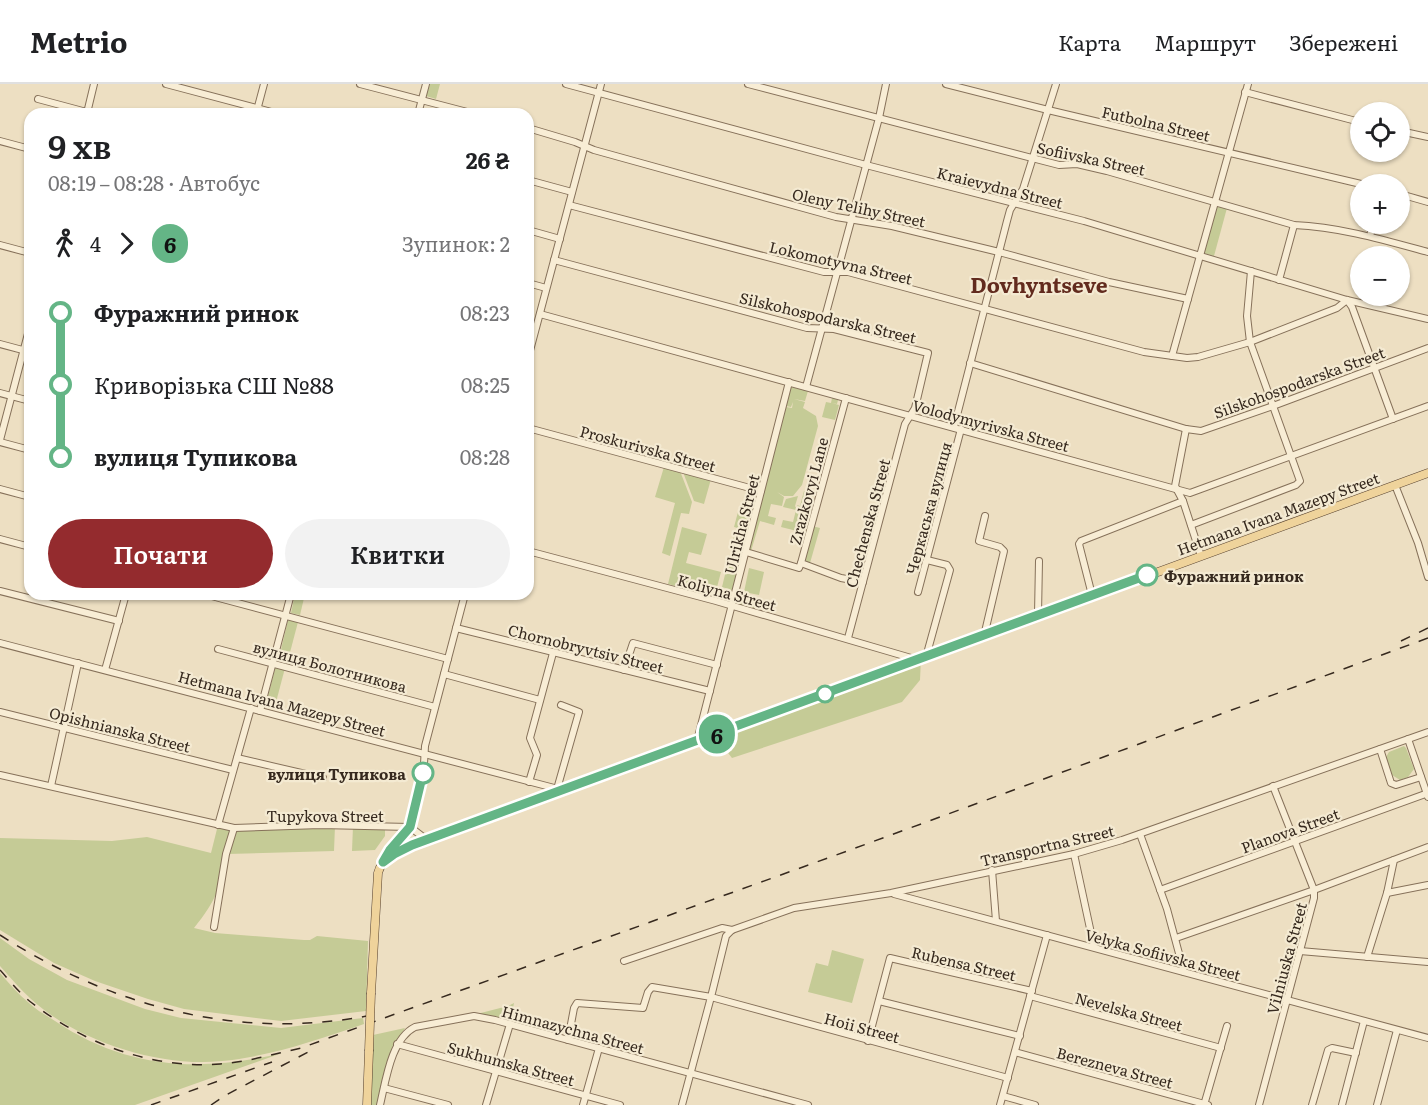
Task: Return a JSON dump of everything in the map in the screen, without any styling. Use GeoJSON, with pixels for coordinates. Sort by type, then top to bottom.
{"type":"FeatureCollection","features":[{"type":"Feature","properties":{"kind":"main road","name":"Hetmana Ivana Mazepy Street"},"geometry":{"type":"LineString","coordinates":[[383,862],[394,854],[427,840],[560,789],[1428,473]]}},
{"type":"Feature","properties":{"kind":"main road"},"geometry":{"type":"LineString","coordinates":[[368,1105],[371,993],[378,873],[383,862]]}},
{"type":"Feature","properties":{"kind":"street"},"geometry":{"type":"LineString","coordinates":[[90,108],[94,84]]}},
{"type":"Feature","properties":{"kind":"street"},"geometry":{"type":"LineString","coordinates":[[166,84],[247,108]]}},
{"type":"Feature","properties":{"kind":"street"},"geometry":{"type":"LineString","coordinates":[[258,108],[264,84]]}},
{"type":"Feature","properties":{"kind":"street"},"geometry":{"type":"LineString","coordinates":[[360,84],[452,108]]}},
{"type":"Feature","properties":{"kind":"street"},"geometry":{"type":"LineString","coordinates":[[420,108],[426,84]]}},
{"type":"Feature","properties":{"kind":"street","name":"Kraievydna Street"},"geometry":{"type":"LineString","coordinates":[[566,84],[1084,221],[1347,300],[1428,319]]}},
{"type":"Feature","properties":{"kind":"street"},"geometry":{"type":"LineString","coordinates":[[534,329],[540,314],[601,84]]}},
{"type":"Feature","properties":{"kind":"street","name":"Sofiivska Street"},"geometry":{"type":"LineString","coordinates":[[748,84],[1059,165],[1077,165],[1107,171],[1294,225],[1317,226],[1370,236],[1428,252]]}},
{"type":"Feature","properties":{"kind":"street"},"geometry":{"type":"LineString","coordinates":[[806,387],[879,118],[886,84]]}},
{"type":"Feature","properties":{"kind":"street","name":"Futbolna Street"},"geometry":{"type":"LineString","coordinates":[[946,84],[1350,181]]}},
{"type":"Feature","properties":{"kind":"street","name":"Черкаська вулиця"},"geometry":{"type":"LineString","coordinates":[[918,592],[970,363],[1007,221],[1023,189],[1056,84]]}},
{"type":"Feature","properties":{"kind":"street"},"geometry":{"type":"LineString","coordinates":[[1172,357],[1248,84]]}},
{"type":"Feature","properties":{"kind":"street"},"geometry":{"type":"LineString","coordinates":[[1245,92],[1350,119]]}},
{"type":"Feature","properties":{"kind":"street"},"geometry":{"type":"LineString","coordinates":[[38,99],[71,108]]}},
{"type":"Feature","properties":{"kind":"street","name":"Oleny Telihy Street"},"geometry":{"type":"LineString","coordinates":[[534,130],[605,153],[851,220],[892,226],[1109,282],[1188,299]]}},
{"type":"Feature","properties":{"kind":"street"},"geometry":{"type":"LineString","coordinates":[[1410,133],[1428,137]]}},
{"type":"Feature","properties":{"kind":"street"},"geometry":{"type":"LineString","coordinates":[[0,141],[24,147]]}},
{"type":"Feature","properties":{"kind":"street"},"geometry":{"type":"LineString","coordinates":[[534,182],[572,192]]}},
{"type":"Feature","properties":{"kind":"street"},"geometry":{"type":"LineString","coordinates":[[1410,197],[1428,202]]}},
{"type":"Feature","properties":{"kind":"street","name":"Lokomotyvna Street"},"geometry":{"type":"LineString","coordinates":[[569,205],[824,272],[848,272],[1144,352],[1172,357],[1198,357],[1250,342],[1337,308],[1347,300]]}},
{"type":"Feature","properties":{"kind":"street"},"geometry":{"type":"LineString","coordinates":[[1279,280],[1294,225]]}},
{"type":"Feature","properties":{"kind":"street"},"geometry":{"type":"LineString","coordinates":[[534,232],[560,239]]}},
{"type":"Feature","properties":{"kind":"street"},"geometry":{"type":"LineString","coordinates":[[0,245],[24,251]]}},
{"type":"Feature","properties":{"kind":"street","name":"Silskohospodarska Street"},"geometry":{"type":"LineString","coordinates":[[554,260],[807,328],[834,329],[928,353],[912,416]]}},
{"type":"Feature","properties":{"kind":"street"},"geometry":{"type":"LineString","coordinates":[[1191,525],[1299,484],[1300,481],[1250,342],[1247,316],[1251,271]]}},
{"type":"Feature","properties":{"kind":"street"},"geometry":{"type":"LineString","coordinates":[[534,285],[546,288]]}},
{"type":"Feature","properties":{"kind":"street"},"geometry":{"type":"LineString","coordinates":[[1347,300],[1352,307],[1393,419]]}},
{"type":"Feature","properties":{"kind":"street","name":"Volodymyrivska Street"},"geometry":{"type":"LineString","coordinates":[[540,314],[1190,493],[1428,406]]}},
{"type":"Feature","properties":{"kind":"street"},"geometry":{"type":"LineString","coordinates":[[0,344],[24,350]]}},
{"type":"Feature","properties":{"kind":"street","name":"Silskohospodarska Street"},"geometry":{"type":"LineString","coordinates":[[970,363],[1186,429],[1201,431],[1428,348]]}},
{"type":"Feature","properties":{"kind":"street"},"geometry":{"type":"LineString","coordinates":[[24,360],[11,397],[0,441],[24,448]]}},
{"type":"Feature","properties":{"kind":"street","name":"Ulrikha Street"},"geometry":{"type":"LineString","coordinates":[[697,741],[789,382]]}},
{"type":"Feature","properties":{"kind":"street"},"geometry":{"type":"LineString","coordinates":[[0,393],[24,400]]}},
{"type":"Feature","properties":{"kind":"street","name":"Zrazkovyi Lane"},"geometry":{"type":"LineString","coordinates":[[846,398],[801,563],[842,578],[863,582]]}},
{"type":"Feature","properties":{"kind":"street","name":"Chechenska Street"},"geometry":{"type":"LineString","coordinates":[[848,638],[905,424],[912,416]]}},
{"type":"Feature","properties":{"kind":"street"},"geometry":{"type":"LineString","coordinates":[[1186,429],[1175,486],[1183,501],[1201,556]]}},
{"type":"Feature","properties":{"kind":"street","name":"Proskurivska Street"},"geometry":{"type":"LineString","coordinates":[[534,430],[761,491]]}},
{"type":"Feature","properties":{"kind":"street"},"geometry":{"type":"LineString","coordinates":[[1395,485],[1418,543],[1428,577]]}},
{"type":"Feature","properties":{"kind":"street"},"geometry":{"type":"LineString","coordinates":[[0,489],[24,496]]}},
{"type":"Feature","properties":{"kind":"street"},"geometry":{"type":"LineString","coordinates":[[1092,595],[1079,544],[1081,541],[1183,501]]}},
{"type":"Feature","properties":{"kind":"street"},"geometry":{"type":"LineString","coordinates":[[984,636],[1004,551],[1000,547],[979,541],[985,516]]}},
{"type":"Feature","properties":{"kind":"street"},"geometry":{"type":"LineString","coordinates":[[0,539],[24,546]]}},
{"type":"Feature","properties":{"kind":"street"},"geometry":{"type":"LineString","coordinates":[[746,552],[799,568],[801,563]]}},
{"type":"Feature","properties":{"kind":"street","name":"Koliyna Street"},"geometry":{"type":"LineString","coordinates":[[534,553],[922,658]]}},
{"type":"Feature","properties":{"kind":"street"},"geometry":{"type":"LineString","coordinates":[[922,658],[950,570],[947,565],[927,560]]}},
{"type":"Feature","properties":{"kind":"street"},"geometry":{"type":"LineString","coordinates":[[1038,614],[1039,561]]}},
{"type":"Feature","properties":{"kind":"street"},"geometry":{"type":"LineString","coordinates":[[0,591],[24,597]]}},
{"type":"Feature","properties":{"kind":"street"},"geometry":{"type":"LineString","coordinates":[[36,600],[119,621]]}},
{"type":"Feature","properties":{"kind":"street"},"geometry":{"type":"LineString","coordinates":[[105,670],[124,600]]}},
{"type":"Feature","properties":{"kind":"street"},"geometry":{"type":"LineString","coordinates":[[227,600],[448,659]]}},
{"type":"Feature","properties":{"kind":"street"},"geometry":{"type":"LineString","coordinates":[[260,711],[289,600]]}},
{"type":"Feature","properties":{"kind":"street"},"geometry":{"type":"LineString","coordinates":[[383,862],[410,827],[435,707],[463,600]]}},
{"type":"Feature","properties":{"kind":"street","name":"Chornobryvtsiv Street"},"geometry":{"type":"LineString","coordinates":[[456,628],[710,691]]}},
{"type":"Feature","properties":{"kind":"street","name":"Hetmana Ivana Mazepy Street"},"geometry":{"type":"LineString","coordinates":[[0,643],[560,789]]}},
{"type":"Feature","properties":{"kind":"street"},"geometry":{"type":"LineString","coordinates":[[624,670],[633,643],[717,664]]}},
{"type":"Feature","properties":{"kind":"street","name":"вулиця Болотникова"},"geometry":{"type":"LineString","coordinates":[[218,649],[435,707]]}},
{"type":"Feature","properties":{"kind":"street"},"geometry":{"type":"LineString","coordinates":[[529,782],[537,755],[530,738],[553,653]]}},
{"type":"Feature","properties":{"kind":"street"},"geometry":{"type":"LineString","coordinates":[[51,786],[78,663]]}},
{"type":"Feature","properties":{"kind":"street"},"geometry":{"type":"LineString","coordinates":[[444,674],[540,700]]}},
{"type":"Feature","properties":{"kind":"street"},"geometry":{"type":"LineString","coordinates":[[560,789],[579,712],[561,705]]}},
{"type":"Feature","properties":{"kind":"street"},"geometry":{"type":"LineString","coordinates":[[218,825],[251,708]]}},
{"type":"Feature","properties":{"kind":"street","name":"Opishnianska Street"},"geometry":{"type":"LineString","coordinates":[[0,712],[233,770]]}},
{"type":"Feature","properties":{"kind":"street","name":"Transportna Street"},"geometry":{"type":"LineString","coordinates":[[624,961],[722,928],[732,930],[794,908],[891,893],[1074,854],[1140,834],[1428,732]]}},
{"type":"Feature","properties":{"kind":"street"},"geometry":{"type":"LineString","coordinates":[[1408,739],[1428,794]]}},
{"type":"Feature","properties":{"kind":"street"},"geometry":{"type":"LineString","coordinates":[[1380,749],[1391,783],[1396,785],[1421,777]]}},
{"type":"Feature","properties":{"kind":"street"},"geometry":{"type":"LineString","coordinates":[[237,758],[323,778]]}},
{"type":"Feature","properties":{"kind":"street","name":"Tupykova Street"},"geometry":{"type":"LineString","coordinates":[[0,775],[234,828],[320,825],[410,827]]}},
{"type":"Feature","properties":{"kind":"street","name":"Vilniuska Street"},"geometry":{"type":"LineString","coordinates":[[1259,1105],[1314,898],[1314,890],[1273,786]]}},
{"type":"Feature","properties":{"kind":"street","name":"Planova Street"},"geometry":{"type":"LineString","coordinates":[[1160,890],[1428,794]]}},
{"type":"Feature","properties":{"kind":"street"},"geometry":{"type":"LineString","coordinates":[[410,827],[427,840]]}},
{"type":"Feature","properties":{"kind":"street"},"geometry":{"type":"LineString","coordinates":[[214,927],[226,854],[234,828]]}},
{"type":"Feature","properties":{"kind":"street"},"geometry":{"type":"LineString","coordinates":[[1140,834],[1176,938],[1184,972]]}},
{"type":"Feature","properties":{"kind":"street"},"geometry":{"type":"LineString","coordinates":[[1176,938],[1428,847]]}},
{"type":"Feature","properties":{"kind":"street"},"geometry":{"type":"LineString","coordinates":[[1074,854],[1094,947]]}},
{"type":"Feature","properties":{"kind":"street"},"geometry":{"type":"LineString","coordinates":[[1367,957],[1387,893],[1394,860]]}},
{"type":"Feature","properties":{"kind":"street"},"geometry":{"type":"LineString","coordinates":[[992,870],[996,921]]}},
{"type":"Feature","properties":{"kind":"street"},"geometry":{"type":"LineString","coordinates":[[1387,893],[1428,885]]}},
{"type":"Feature","properties":{"kind":"street","name":"Velyka Sofiivska Street"},"geometry":{"type":"LineString","coordinates":[[891,893],[1428,1038]]}},
{"type":"Feature","properties":{"kind":"street"},"geometry":{"type":"LineString","coordinates":[[682,1105],[726,936],[732,930]]}},
{"type":"Feature","properties":{"kind":"street"},"geometry":{"type":"LineString","coordinates":[[1000,1105],[1047,935]]}},
{"type":"Feature","properties":{"kind":"street"},"geometry":{"type":"LineString","coordinates":[[1300,951],[1428,962]]}},
{"type":"Feature","properties":{"kind":"street","name":"Rubensa Street"},"geometry":{"type":"LineString","coordinates":[[879,1000],[890,958],[1031,994]]}},
{"type":"Feature","properties":{"kind":"street","name":"Hoii Street"},"geometry":{"type":"LineString","coordinates":[[568,1040],[574,1008],[579,1002],[643,1008],[650,988],[656,987],[711,997],[1008,1078]]}},
{"type":"Feature","properties":{"kind":"street","name":"Nevelska Street"},"geometry":{"type":"LineString","coordinates":[[1031,994],[1221,1048]]}},
{"type":"Feature","properties":{"kind":"street"},"geometry":{"type":"LineString","coordinates":[[868,1041],[879,1000],[1020,1036]]}},
{"type":"Feature","properties":{"kind":"street","name":"Himnazychna Street"},"geometry":{"type":"LineString","coordinates":[[397,1044],[406,1031],[415,1027],[474,1017],[510,1024],[808,1105]]}},
{"type":"Feature","properties":{"kind":"street"},"geometry":{"type":"LineString","coordinates":[[1342,1105],[1364,1021]]}},
{"type":"Feature","properties":{"kind":"street"},"geometry":{"type":"LineString","coordinates":[[486,1105],[510,1024]]}},
{"type":"Feature","properties":{"kind":"street"},"geometry":{"type":"LineString","coordinates":[[1206,1105],[1227,1026]]}},
{"type":"Feature","properties":{"kind":"street"},"geometry":{"type":"LineString","coordinates":[[1377,1105],[1398,1030]]}},
{"type":"Feature","properties":{"kind":"street"},"geometry":{"type":"LineString","coordinates":[[381,1105],[397,1044]]}},
{"type":"Feature","properties":{"kind":"street","name":"Sukhumska Street"},"geometry":{"type":"LineString","coordinates":[[397,1044],[620,1105]]}},
{"type":"Feature","properties":{"kind":"street"},"geometry":{"type":"LineString","coordinates":[[583,1105],[599,1048]]}},
{"type":"Feature","properties":{"kind":"street"},"geometry":{"type":"LineString","coordinates":[[1312,1105],[1328,1050],[1332,1048],[1356,1053]]}},
{"type":"Feature","properties":{"kind":"street","name":"Berezneva Street"},"geometry":{"type":"LineString","coordinates":[[1015,1052],[1206,1105]]}},
{"type":"Feature","properties":{"kind":"street"},"geometry":{"type":"LineString","coordinates":[[384,1088],[448,1105]]}},
{"type":"Feature","properties":{"kind":"street"},"geometry":{"type":"LineString","coordinates":[[1003,1096],[1035,1105]]}},
{"type":"Feature","properties":{"kind":"street"},"geometry":{"type":"LineString","coordinates":[[777,1105],[779,1097]]}},
{"type":"Feature","properties":{"kind":"green space"},"geometry":{"type":"Polygon","coordinates":[[[430,84],[440,84],[436,99],[426,96],[430,84]]]}},
{"type":"Feature","properties":{"kind":"green space"},"geometry":{"type":"Polygon","coordinates":[[[1217,205],[1227,208],[1214,256],[1204,253],[1217,205]]]}},
{"type":"Feature","properties":{"kind":"green space"},"geometry":{"type":"Polygon","coordinates":[[[791,387],[808,391],[805,401],[794,399],[805,402],[803,408],[816,416],[818,426],[802,485],[793,496],[784,496],[777,492],[784,497],[782,506],[771,504],[768,516],[776,518],[774,525],[760,521],[751,551],[749,550],[786,407],[792,408],[793,402],[791,407],[786,406],[791,387]]]}},
{"type":"Feature","properties":{"kind":"green space"},"geometry":{"type":"Polygon","coordinates":[[[832,398],[838,400],[837,404],[832,403],[839,405],[835,420],[822,417],[826,402],[831,403],[832,398]]]}},
{"type":"Feature","properties":{"kind":"green space"},"geometry":{"type":"Polygon","coordinates":[[[819,441],[828,444],[823,463],[814,461],[819,441]]]}},
{"type":"Feature","properties":{"kind":"green space"},"geometry":{"type":"Polygon","coordinates":[[[664,467],[680,471],[692,502],[689,514],[681,513],[670,556],[662,553],[675,503],[655,497],[664,467]]]}},
{"type":"Feature","properties":{"kind":"green space"},"geometry":{"type":"Polygon","coordinates":[[[683,472],[711,479],[704,504],[694,501],[683,472]]]}},
{"type":"Feature","properties":{"kind":"green space"},"geometry":{"type":"Polygon","coordinates":[[[804,491],[814,494],[808,526],[797,505],[800,506],[804,491]]]}},
{"type":"Feature","properties":{"kind":"green space"},"geometry":{"type":"Polygon","coordinates":[[[798,496],[795,506],[807,527],[805,533],[781,527],[783,520],[793,522],[796,510],[783,507],[786,499],[798,496]]]}},
{"type":"Feature","properties":{"kind":"green space"},"geometry":{"type":"Polygon","coordinates":[[[738,512],[753,517],[749,531],[734,527],[738,512]]]}},
{"type":"Feature","properties":{"kind":"green space"},"geometry":{"type":"Polygon","coordinates":[[[812,526],[820,528],[810,563],[802,560],[812,526]]]}},
{"type":"Feature","properties":{"kind":"green space"},"geometry":{"type":"Polygon","coordinates":[[[682,527],[707,534],[701,555],[689,552],[686,563],[721,572],[716,591],[704,588],[702,593],[668,584],[682,527]]]}},
{"type":"Feature","properties":{"kind":"green space"},"geometry":{"type":"Polygon","coordinates":[[[735,532],[749,534],[744,551],[731,548],[735,532]]]}},
{"type":"Feature","properties":{"kind":"green space"},"geometry":{"type":"Polygon","coordinates":[[[730,554],[743,557],[735,591],[722,587],[730,554]]]}},
{"type":"Feature","properties":{"kind":"green space"},"geometry":{"type":"Polygon","coordinates":[[[749,568],[764,572],[759,595],[744,592],[749,568]]]}},
{"type":"Feature","properties":{"kind":"green space"},"geometry":{"type":"Polygon","coordinates":[[[739,594],[761,600],[759,609],[737,604],[739,594]]]}},
{"type":"Feature","properties":{"kind":"green space"},"geometry":{"type":"Polygon","coordinates":[[[294,600],[304,600],[300,615],[291,613],[294,600]]]}},
{"type":"Feature","properties":{"kind":"green space"},"geometry":{"type":"Polygon","coordinates":[[[288,620],[298,622],[288,660],[279,658],[288,620]]]}},
{"type":"Feature","properties":{"kind":"green space"},"geometry":{"type":"Polygon","coordinates":[[[921,658],[920,680],[902,702],[732,758],[714,735],[921,658]]]}},
{"type":"Feature","properties":{"kind":"green space"},"geometry":{"type":"Polygon","coordinates":[[[276,665],[285,668],[275,706],[266,704],[276,665]]]}},
{"type":"Feature","properties":{"kind":"green space"},"geometry":{"type":"Polygon","coordinates":[[[1404,746],[1414,769],[1408,777],[1400,780],[1392,775],[1386,757],[1389,752],[1404,746]]]}},
{"type":"Feature","properties":{"kind":"green space"},"geometry":{"type":"Polygon","coordinates":[[[218,825],[234,828],[335,826],[334,851],[227,854],[216,894],[194,928],[215,933],[304,940],[317,936],[368,941],[366,1011],[281,1021],[184,1009],[95,981],[54,963],[0,930],[0,838],[112,841],[147,837],[211,853],[218,825]]]}},
{"type":"Feature","properties":{"kind":"green space"},"geometry":{"type":"Polygon","coordinates":[[[353,826],[385,826],[385,836],[375,850],[352,851],[353,826]]]}},
{"type":"Feature","properties":{"kind":"green space"},"geometry":{"type":"Polygon","coordinates":[[[0,938],[29,959],[67,980],[145,1009],[181,1018],[281,1028],[363,1018],[364,1024],[294,1047],[241,1059],[198,1062],[147,1056],[95,1039],[50,1014],[27,995],[0,966],[0,938]]]}},
{"type":"Feature","properties":{"kind":"green space"},"geometry":{"type":"Polygon","coordinates":[[[832,950],[864,959],[852,1003],[808,992],[816,963],[828,966],[832,950]]]}},
{"type":"Feature","properties":{"kind":"green space"},"geometry":{"type":"Polygon","coordinates":[[[0,973],[32,1006],[55,1021],[109,1049],[137,1057],[193,1064],[222,1063],[282,1053],[135,1105],[0,1105],[0,973]]]}},
{"type":"Feature","properties":{"kind":"green space"},"geometry":{"type":"Polygon","coordinates":[[[514,1003],[510,1024],[473,1015],[508,1006],[514,1003]]]}},
{"type":"Feature","properties":{"kind":"green space"},"geometry":{"type":"Polygon","coordinates":[[[405,1028],[395,1045],[379,1105],[370,1105],[373,1035],[405,1028]]]}},
{"type":"Feature","properties":{"kind":"railway"},"geometry":{"type":"LineString","coordinates":[[1401,641],[1428,628]]}},
{"type":"Feature","properties":{"kind":"railway"},"geometry":{"type":"LineString","coordinates":[[0,970],[28,999],[53,1018],[74,1031],[120,1051],[145,1058],[195,1064],[220,1064],[250,1060],[301,1048],[1428,638]]}},
{"type":"Feature","properties":{"kind":"railway"},"geometry":{"type":"LineString","coordinates":[[0,935],[43,961],[88,982],[134,999],[181,1012],[229,1021],[278,1024],[327,1022],[377,1014]]}},
{"type":"Feature","properties":{"kind":"railway"},"geometry":{"type":"LineString","coordinates":[[211,1105],[312,1050]]}},
{"type":"Feature","properties":{"kind":"railway"},"geometry":{"type":"LineString","coordinates":[[151,1105],[272,1062]]}},
{"type":"Feature","properties":{"kind":"bus line","name":"6"},"geometry":{"type":"LineString","coordinates":[[423,773],[410,827],[383,862],[412,845],[1147,575]]}},
{"type":"Feature","properties":{"kind":"place","name":"Фуражний ринок"},"geometry":{"type":"Point","coordinates":[1147,575]}},
{"type":"Feature","properties":{"kind":"place","name":"вулиця Тупикова"},"geometry":{"type":"Point","coordinates":[423,773]}},
{"type":"Feature","properties":{"kind":"district","name":"Dovhyntseve"},"geometry":{"type":"Point","coordinates":[1039,283]}}]}
